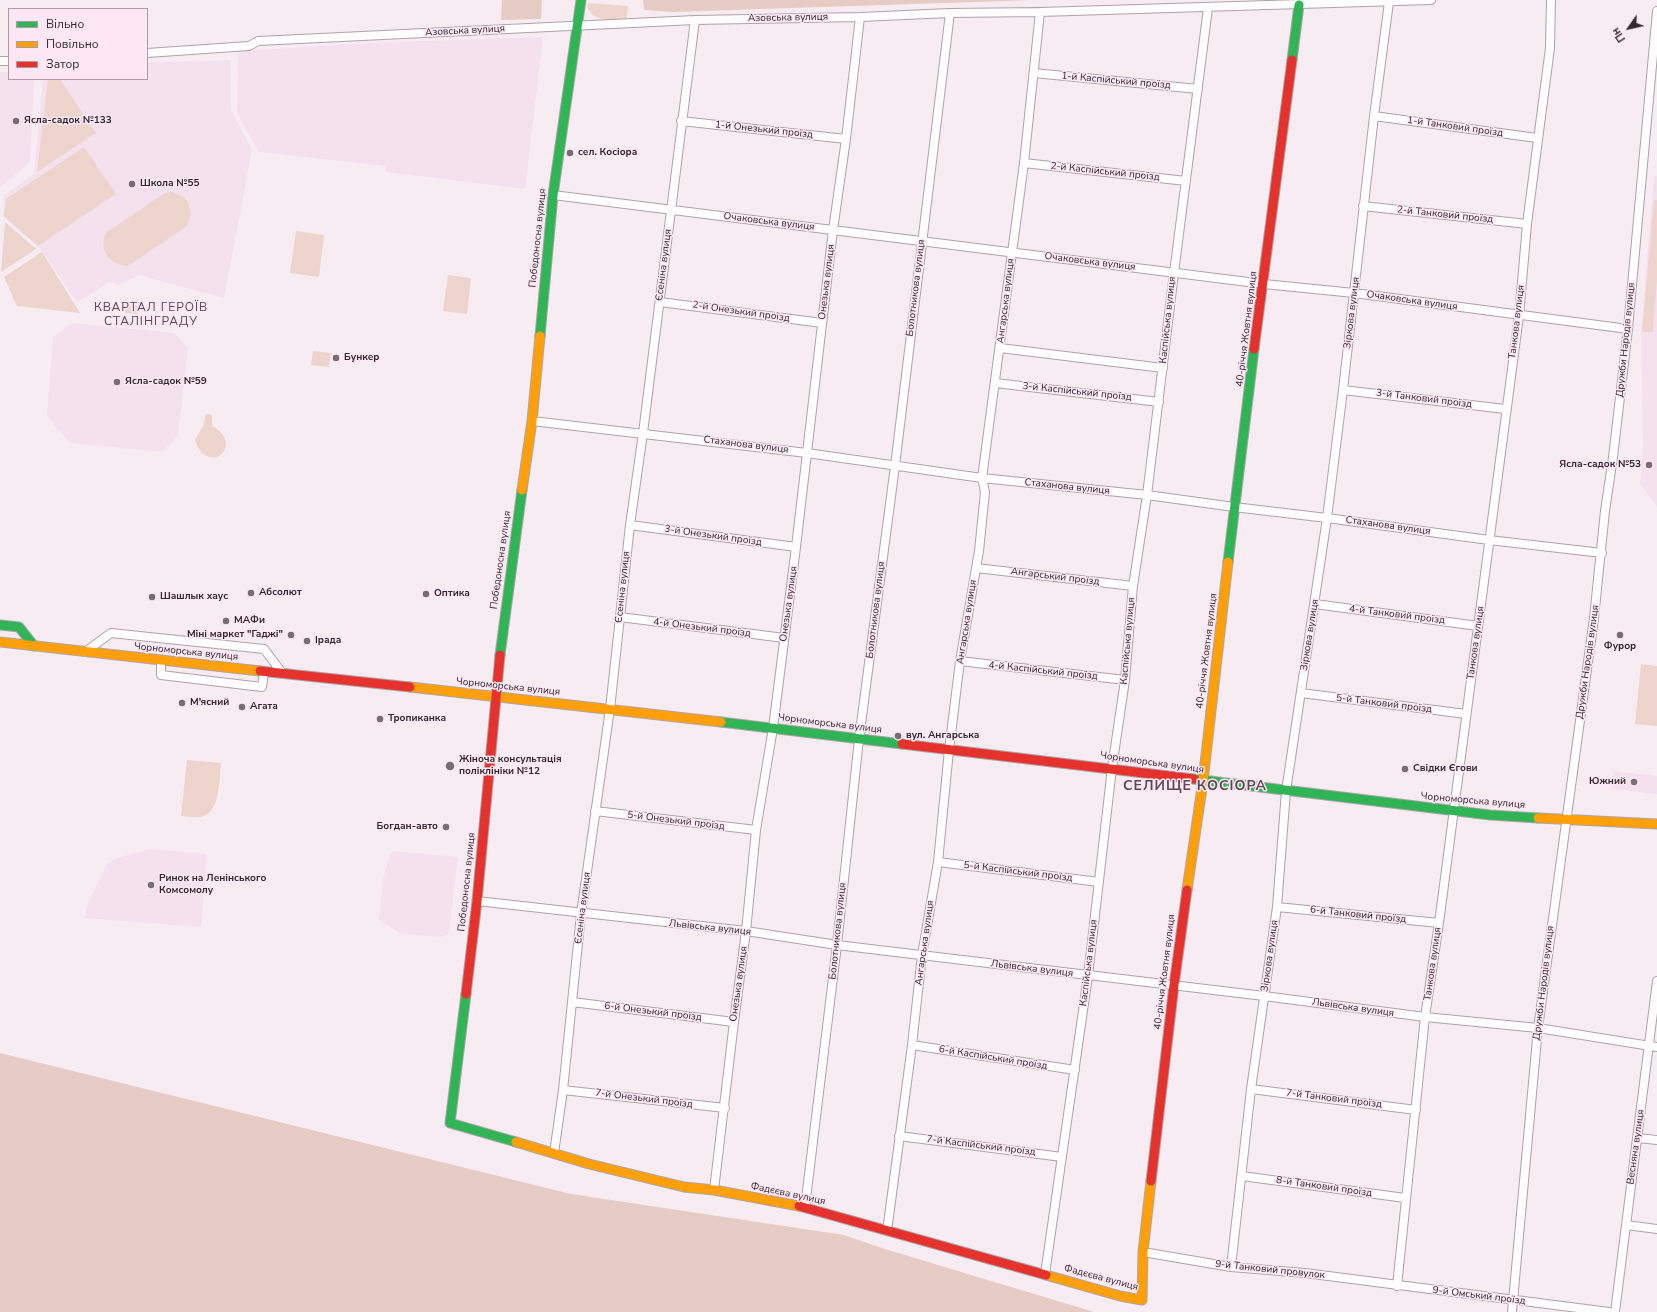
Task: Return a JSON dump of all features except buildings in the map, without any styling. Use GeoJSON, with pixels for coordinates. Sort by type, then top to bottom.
{"type":"FeatureCollection","features":[{"type":"Feature","properties":{"kind":"street","name":"Победоносна вулиця"},"geometry":{"type":"LineString","coordinates":[[450,1123],[477,901],[496,697],[509,580],[532,420],[553,195],[581,0]]}},
{"type":"Feature","properties":{"kind":"street","name":"Азовська вулиця"},"geometry":{"type":"LineString","coordinates":[[148,54],[249,46],[258,41],[694,20],[1208,8],[1432,0]]}},
{"type":"Feature","properties":{"kind":"street","name":"Танкова вулиця"},"geometry":{"type":"LineString","coordinates":[[1397,1286],[1425,1018],[1439,923],[1519,316],[1527,224],[1537,138],[1550,48],[1551,0]]}},
{"type":"Feature","properties":{"kind":"street","name":"Зіркова вулиця"},"geometry":{"type":"LineString","coordinates":[[1231,1267],[1251,1089],[1277,907],[1286,792],[1327,518],[1374,116],[1389,2]]}},
{"type":"Feature","properties":{"kind":"street","name":"40-річчя Жовтня вулиця"},"geometry":{"type":"LineString","coordinates":[[1142,1300],[1143,1252],[1174,985],[1203,781],[1234,507],[1299,5]]}},
{"type":"Feature","properties":{"kind":"street","name":"Каспійська вулиця"},"geometry":{"type":"LineString","coordinates":[[1045,1274],[1088,976],[1112,768],[1125,680],[1133,586],[1147,495],[1208,8]]}},
{"type":"Feature","properties":{"kind":"street","name":"Дружби Народів вулиця"},"geometry":{"type":"LineString","coordinates":[[1512,1312],[1538,1028],[1602,553],[1605,511],[1628,329],[1657,11]]}},
{"type":"Feature","properties":{"kind":"street","name":"Ангарська вулиця"},"geometry":{"type":"LineString","coordinates":[[887,1231],[912,1045],[922,955],[938,862],[949,750],[960,661],[976,568],[985,492],[982,478],[1024,163],[1040,12]]}},
{"type":"Feature","properties":{"kind":"street","name":"Болотникова вулиця"},"geometry":{"type":"LineString","coordinates":[[805,1207],[837,945],[859,739],[895,466],[950,13]]}},
{"type":"Feature","properties":{"kind":"street","name":"Онезька вулиця"},"geometry":{"type":"LineString","coordinates":[[714,1190],[746,931],[756,830],[773,728],[860,17]]}},
{"type":"Feature","properties":{"kind":"street","name":"Єсеніна вулиця"},"geometry":{"type":"LineString","coordinates":[[554,1154],[563,1090],[581,914],[610,708],[630,525],[644,433],[694,20]]}},
{"type":"Feature","properties":{"kind":"street","name":"1-й Каспійський проїзд"},"geometry":{"type":"LineString","coordinates":[[1034,73],[1198,89]]}},
{"type":"Feature","properties":{"kind":"street","name":"1-й Танковий проїзд"},"geometry":{"type":"LineString","coordinates":[[1374,116],[1537,138]]}},
{"type":"Feature","properties":{"kind":"street","name":"1-й Онезький проїзд"},"geometry":{"type":"LineString","coordinates":[[681,121],[846,139]]}},
{"type":"Feature","properties":{"kind":"street","name":"2-й Каспійський проїзд"},"geometry":{"type":"LineString","coordinates":[[1024,163],[1186,181]]}},
{"type":"Feature","properties":{"kind":"street","name":"Очаковська вулиця"},"geometry":{"type":"LineString","coordinates":[[553,195],[1264,284],[1354,293],[1519,316],[1628,329]]}},
{"type":"Feature","properties":{"kind":"street","name":"2-й Танковий проїзд"},"geometry":{"type":"LineString","coordinates":[[1364,206],[1527,224]]}},
{"type":"Feature","properties":{"kind":"street","name":"2-й Онезький проїзд"},"geometry":{"type":"LineString","coordinates":[[660,302],[822,323]]}},
{"type":"Feature","properties":{"kind":"street"},"geometry":{"type":"LineString","coordinates":[[1000,348],[1163,368]]}},
{"type":"Feature","properties":{"kind":"street","name":"3-й Каспійський проїзд"},"geometry":{"type":"LineString","coordinates":[[995,383],[1159,402]]}},
{"type":"Feature","properties":{"kind":"street","name":"3-й Танковий проїзд"},"geometry":{"type":"LineString","coordinates":[[1343,390],[1506,409]]}},
{"type":"Feature","properties":{"kind":"street","name":"Стаханова вулиця"},"geometry":{"type":"LineString","coordinates":[[532,420],[807,453],[982,478],[1147,495],[1489,540],[1602,553]]}},
{"type":"Feature","properties":{"kind":"street","name":"3-й Онезький проїзд"},"geometry":{"type":"LineString","coordinates":[[630,525],[796,547]]}},
{"type":"Feature","properties":{"kind":"street","name":"Ангарський проїзд"},"geometry":{"type":"LineString","coordinates":[[976,568],[1133,586]]}},
{"type":"Feature","properties":{"kind":"street","name":"4-й Танковий проїзд"},"geometry":{"type":"LineString","coordinates":[[1315,604],[1478,626]]}},
{"type":"Feature","properties":{"kind":"street","name":"4-й Онезький проїзд"},"geometry":{"type":"LineString","coordinates":[[620,617],[784,638]]}},
{"type":"Feature","properties":{"kind":"street"},"geometry":{"type":"LineString","coordinates":[[0,625],[19,627],[34,646]]}},
{"type":"Feature","properties":{"kind":"street"},"geometry":{"type":"LineString","coordinates":[[85,652],[111,633],[264,649],[283,674]]}},
{"type":"Feature","properties":{"kind":"street","name":"Чорноморська вулиця"},"geometry":{"type":"LineString","coordinates":[[0,642],[264,672],[610,708],[949,750],[1112,768],[1286,792],[1453,811],[1490,815],[1657,824]]}},
{"type":"Feature","properties":{"kind":"street"},"geometry":{"type":"LineString","coordinates":[[161,660],[161,675],[262,687],[264,672]]}},
{"type":"Feature","properties":{"kind":"street","name":"4-й Каспійський проїзд"},"geometry":{"type":"LineString","coordinates":[[960,661],[1125,680]]}},
{"type":"Feature","properties":{"kind":"street","name":"5-й Танковий проїзд"},"geometry":{"type":"LineString","coordinates":[[1301,693],[1466,714]]}},
{"type":"Feature","properties":{"kind":"street","name":"5-й Онезький проїзд"},"geometry":{"type":"LineString","coordinates":[[595,811],[756,830]]}},
{"type":"Feature","properties":{"kind":"street","name":"5-й Каспійський проїзд"},"geometry":{"type":"LineString","coordinates":[[938,862],[1099,882]]}},
{"type":"Feature","properties":{"kind":"street","name":"Львівська вулиця"},"geometry":{"type":"LineString","coordinates":[[477,901],[581,914],[746,931],[837,945],[1264,996],[1425,1018],[1538,1028],[1653,1046]]}},
{"type":"Feature","properties":{"kind":"street","name":"6-й Танковий проїзд"},"geometry":{"type":"LineString","coordinates":[[1277,907],[1439,923]]}},
{"type":"Feature","properties":{"kind":"street","name":"Весняна вулиця"},"geometry":{"type":"LineString","coordinates":[[1615,1312],[1638,1138],[1653,1046],[1657,981]]}},
{"type":"Feature","properties":{"kind":"street","name":"6-й Онезький проїзд"},"geometry":{"type":"LineString","coordinates":[[572,1002],[734,1022]]}},
{"type":"Feature","properties":{"kind":"street","name":"6-й Каспійський проїзд"},"geometry":{"type":"LineString","coordinates":[[912,1045],[1075,1070]]}},
{"type":"Feature","properties":{"kind":"street","name":"7-й Танковий проїзд"},"geometry":{"type":"LineString","coordinates":[[1251,1089],[1416,1110]]}},
{"type":"Feature","properties":{"kind":"street","name":"7-й Онезький проїзд"},"geometry":{"type":"LineString","coordinates":[[563,1090],[725,1108]]}},
{"type":"Feature","properties":{"kind":"street","name":"Фадєєва вулиця"},"geometry":{"type":"LineString","coordinates":[[450,1123],[589,1164],[684,1187],[714,1190],[805,1207],[1120,1296],[1142,1300]]}},
{"type":"Feature","properties":{"kind":"street","name":"7-й Каспійський проїзд"},"geometry":{"type":"LineString","coordinates":[[899,1136],[1062,1157]]}},
{"type":"Feature","properties":{"kind":"street"},"geometry":{"type":"LineString","coordinates":[[1638,1138],[1657,1140]]}},
{"type":"Feature","properties":{"kind":"street","name":"8-й Танковий проїзд"},"geometry":{"type":"LineString","coordinates":[[1242,1176],[1405,1198]]}},
{"type":"Feature","properties":{"kind":"street"},"geometry":{"type":"LineString","coordinates":[[1626,1225],[1657,1229]]}},
{"type":"Feature","properties":{"kind":"street","name":"9-й Танковий провулок"},"geometry":{"type":"LineString","coordinates":[[1143,1252],[1231,1267],[1305,1273],[1397,1286]]}},
{"type":"Feature","properties":{"kind":"street","name":"9-й Омський проїзд"},"geometry":{"type":"LineString","coordinates":[[1397,1286],[1609,1312]]}},
{"type":"Feature","properties":{"kind":"shaded area"},"geometry":{"type":"Polygon","coordinates":[[[502,0],[542,0],[541,19],[501,20],[502,0]]]}},
{"type":"Feature","properties":{"kind":"shaded area"},"geometry":{"type":"Polygon","coordinates":[[[643,0],[1035,0],[672,12],[644,10],[643,0]]]}},
{"type":"Feature","properties":{"kind":"shaded area"},"geometry":{"type":"Polygon","coordinates":[[[588,3],[628,6],[627,18],[599,18],[590,12],[587,6],[588,3]]]}},
{"type":"Feature","properties":{"kind":"shaded area"},"geometry":{"type":"Polygon","coordinates":[[[543,37],[525,189],[386,172],[385,166],[259,152],[237,114],[238,51],[392,42],[543,37]]]}},
{"type":"Feature","properties":{"kind":"shaded area","name":"Школа №55"},"geometry":{"type":"Polygon","coordinates":[[[231,60],[231,110],[252,150],[224,298],[139,275],[118,285],[110,282],[77,302],[39,247],[3,217],[4,195],[34,174],[43,80],[148,80],[148,63],[231,60]]]}},
{"type":"Feature","properties":{"kind":"shaded area","name":"Ясла-садок №133"},"geometry":{"type":"Polygon","coordinates":[[[0,72],[8,72],[8,80],[34,80],[30,162],[0,188],[0,72]]]}},
{"type":"Feature","properties":{"kind":"shaded area"},"geometry":{"type":"Polygon","coordinates":[[[48,80],[61,80],[96,133],[37,172],[48,80]]]}},
{"type":"Feature","properties":{"kind":"shaded area"},"geometry":{"type":"Polygon","coordinates":[[[84,147],[116,194],[38,246],[4,216],[6,199],[84,147]]]}},
{"type":"Feature","properties":{"kind":"shaded area"},"geometry":{"type":"Polygon","coordinates":[[[1654,176],[1657,176],[1657,507],[1640,483],[1643,447],[1641,330],[1654,176]]]}},
{"type":"Feature","properties":{"kind":"shaded area"},"geometry":{"type":"Polygon","coordinates":[[[172,192],[184,197],[188,202],[191,214],[187,226],[128,266],[111,260],[107,256],[104,246],[106,233],[165,193],[172,192]]]}},
{"type":"Feature","properties":{"kind":"shaded area"},"geometry":{"type":"Polygon","coordinates":[[[1654,200],[1657,200],[1657,278],[1653,332],[1642,332],[1654,200]]]}},
{"type":"Feature","properties":{"kind":"shaded area"},"geometry":{"type":"Polygon","coordinates":[[[5,222],[36,249],[1,272],[5,222]]]}},
{"type":"Feature","properties":{"kind":"shaded area"},"geometry":{"type":"Polygon","coordinates":[[[296,231],[324,235],[319,277],[290,273],[296,231]]]}},
{"type":"Feature","properties":{"kind":"shaded area"},"geometry":{"type":"Polygon","coordinates":[[[42,252],[80,313],[17,306],[4,277],[42,252]]]}},
{"type":"Feature","properties":{"kind":"shaded area"},"geometry":{"type":"Polygon","coordinates":[[[448,275],[471,278],[467,314],[443,311],[448,275]]]}},
{"type":"Feature","properties":{"kind":"shaded area"},"geometry":{"type":"Polygon","coordinates":[[[126,305],[138,306],[138,314],[125,313],[126,305]]]}},
{"type":"Feature","properties":{"kind":"shaded area","name":"Ясла-садок №59"},"geometry":{"type":"Polygon","coordinates":[[[73,323],[174,333],[188,348],[178,436],[162,452],[70,443],[47,416],[53,337],[73,323]]]}},
{"type":"Feature","properties":{"kind":"shaded area"},"geometry":{"type":"Polygon","coordinates":[[[313,351],[331,353],[329,367],[311,365],[313,351]]]}},
{"type":"Feature","properties":{"kind":"shaded area"},"geometry":{"type":"Polygon","coordinates":[[[206,414],[212,415],[212,426],[222,434],[226,442],[225,449],[221,454],[215,457],[208,457],[201,451],[195,440],[203,426],[206,414]]]}},
{"type":"Feature","properties":{"kind":"shaded area"},"geometry":{"type":"Polygon","coordinates":[[[1641,664],[1657,666],[1657,726],[1635,724],[1641,664]]]}},
{"type":"Feature","properties":{"kind":"shaded area"},"geometry":{"type":"Polygon","coordinates":[[[187,760],[221,763],[218,795],[215,803],[212,810],[200,817],[181,816],[187,760]]]}},
{"type":"Feature","properties":{"kind":"shaded area","name":"Южний"},"geometry":{"type":"Polygon","coordinates":[[[1613,771],[1657,776],[1657,794],[1611,789],[1613,771]]]}},
{"type":"Feature","properties":{"kind":"shaded area","name":"Ринок на Ленінського Комсомолу"},"geometry":{"type":"Polygon","coordinates":[[[149,849],[207,854],[201,927],[85,918],[87,906],[107,864],[121,857],[149,849]]]}},
{"type":"Feature","properties":{"kind":"shaded area"},"geometry":{"type":"Polygon","coordinates":[[[393,851],[458,857],[449,934],[440,937],[401,934],[379,920],[383,879],[389,857],[393,851]]]}},
{"type":"Feature","properties":{"kind":"shaded area"},"geometry":{"type":"Polygon","coordinates":[[[0,1053],[571,1194],[844,1235],[885,1249],[1094,1312],[0,1312],[0,1053]]]}},
{"type":"Feature","properties":{"kind":"traffic: fast"},"geometry":{"type":"LineString","coordinates":[[540,336],[553,195],[581,0]]}},
{"type":"Feature","properties":{"kind":"traffic: fast"},"geometry":{"type":"LineString","coordinates":[[1292,60],[1299,5]]}},
{"type":"Feature","properties":{"kind":"traffic: fast"},"geometry":{"type":"LineString","coordinates":[[1228,562],[1254,349]]}},
{"type":"Feature","properties":{"kind":"traffic: fast"},"geometry":{"type":"LineString","coordinates":[[500,655],[522,490]]}},
{"type":"Feature","properties":{"kind":"traffic: fast"},"geometry":{"type":"LineString","coordinates":[[0,625],[19,627],[34,646]]}},
{"type":"Feature","properties":{"kind":"traffic: fast"},"geometry":{"type":"LineString","coordinates":[[721,722],[902,744]]}},
{"type":"Feature","properties":{"kind":"traffic: fast"},"geometry":{"type":"LineString","coordinates":[[1194,779],[1490,815],[1538,818]]}},
{"type":"Feature","properties":{"kind":"traffic: fast"},"geometry":{"type":"LineString","coordinates":[[466,994],[450,1123],[516,1142]]}},
{"type":"Feature","properties":{"kind":"traffic: slow"},"geometry":{"type":"LineString","coordinates":[[522,490],[532,421],[540,336]]}},
{"type":"Feature","properties":{"kind":"traffic: slow"},"geometry":{"type":"LineString","coordinates":[[1187,890],[1203,781],[1228,562]]}},
{"type":"Feature","properties":{"kind":"traffic: slow"},"geometry":{"type":"LineString","coordinates":[[0,642],[260,671]]}},
{"type":"Feature","properties":{"kind":"traffic: slow"},"geometry":{"type":"LineString","coordinates":[[410,687],[721,722]]}},
{"type":"Feature","properties":{"kind":"traffic: slow"},"geometry":{"type":"LineString","coordinates":[[1538,818],[1657,824]]}},
{"type":"Feature","properties":{"kind":"traffic: slow"},"geometry":{"type":"LineString","coordinates":[[516,1142],[589,1164],[684,1187],[714,1190],[799,1206]]}},
{"type":"Feature","properties":{"kind":"traffic: slow"},"geometry":{"type":"LineString","coordinates":[[1046,1275],[1120,1296],[1142,1300],[1143,1252],[1151,1181]]}},
{"type":"Feature","properties":{"kind":"traffic: jam"},"geometry":{"type":"LineString","coordinates":[[1254,349],[1292,60]]}},
{"type":"Feature","properties":{"kind":"traffic: jam"},"geometry":{"type":"LineString","coordinates":[[466,994],[477,901],[500,655]]}},
{"type":"Feature","properties":{"kind":"traffic: jam"},"geometry":{"type":"LineString","coordinates":[[260,671],[410,687]]}},
{"type":"Feature","properties":{"kind":"traffic: jam"},"geometry":{"type":"LineString","coordinates":[[902,744],[1194,779]]}},
{"type":"Feature","properties":{"kind":"traffic: jam"},"geometry":{"type":"LineString","coordinates":[[1151,1181],[1174,985],[1187,890]]}},
{"type":"Feature","properties":{"kind":"traffic: jam"},"geometry":{"type":"LineString","coordinates":[[799,1206],[1046,1275]]}},
{"type":"Feature","properties":{"kind":"place","name":"Ясла-садок №133"},"geometry":{"type":"Point","coordinates":[16,121]}},
{"type":"Feature","properties":{"kind":"place","name":"сел. Косіора"},"geometry":{"type":"Point","coordinates":[570,153]}},
{"type":"Feature","properties":{"kind":"place","name":"Школа №55"},"geometry":{"type":"Point","coordinates":[132,184]}},
{"type":"Feature","properties":{"kind":"place","name":"Бункер"},"geometry":{"type":"Point","coordinates":[336,358]}},
{"type":"Feature","properties":{"kind":"place","name":"Ясла-садок №59"},"geometry":{"type":"Point","coordinates":[117,382]}},
{"type":"Feature","properties":{"kind":"place","name":"Ясла-садок №53"},"geometry":{"type":"Point","coordinates":[1649,465]}},
{"type":"Feature","properties":{"kind":"place","name":"Абсолют"},"geometry":{"type":"Point","coordinates":[251,593]}},
{"type":"Feature","properties":{"kind":"place","name":"Оптика"},"geometry":{"type":"Point","coordinates":[426,594]}},
{"type":"Feature","properties":{"kind":"place","name":"Шашлык хаус"},"geometry":{"type":"Point","coordinates":[152,597]}},
{"type":"Feature","properties":{"kind":"place","name":"МАФи"},"geometry":{"type":"Point","coordinates":[226,621]}},
{"type":"Feature","properties":{"kind":"place","name":"Міні маркет \"Гаджі\""},"geometry":{"type":"Point","coordinates":[291,635]}},
{"type":"Feature","properties":{"kind":"place","name":"Фурор"},"geometry":{"type":"Point","coordinates":[1620,635]}},
{"type":"Feature","properties":{"kind":"place","name":"Ірада"},"geometry":{"type":"Point","coordinates":[307,641]}},
{"type":"Feature","properties":{"kind":"place","name":"М'ясний"},"geometry":{"type":"Point","coordinates":[182,703]}},
{"type":"Feature","properties":{"kind":"place","name":"Агата"},"geometry":{"type":"Point","coordinates":[242,707]}},
{"type":"Feature","properties":{"kind":"place","name":"Тропиканка"},"geometry":{"type":"Point","coordinates":[380,719]}},
{"type":"Feature","properties":{"kind":"place","name":"вул. Ангарська"},"geometry":{"type":"Point","coordinates":[898,736]}},
{"type":"Feature","properties":{"kind":"place","name":"Жіноча консультація поліклініки №12"},"geometry":{"type":"Point","coordinates":[450,766]}},
{"type":"Feature","properties":{"kind":"place","name":"Свідки Єгови"},"geometry":{"type":"Point","coordinates":[1405,769]}},
{"type":"Feature","properties":{"kind":"place","name":"Южний"},"geometry":{"type":"Point","coordinates":[1634,782]}},
{"type":"Feature","properties":{"kind":"place","name":"Богдан-авто"},"geometry":{"type":"Point","coordinates":[446,827]}},
{"type":"Feature","properties":{"kind":"place","name":"Ринок на Ленінського Комсомолу"},"geometry":{"type":"Point","coordinates":[151,885]}},
{"type":"Feature","properties":{"kind":"district","name":"КВАРТАЛ ГЕРОЇВ СТАЛІНГРАДУ"},"geometry":{"type":"Point","coordinates":[151,315]}},
{"type":"Feature","properties":{"kind":"district","name":"СЕЛИЩЕ КОСІОРА"},"geometry":{"type":"Point","coordinates":[1195,787]}}]}
